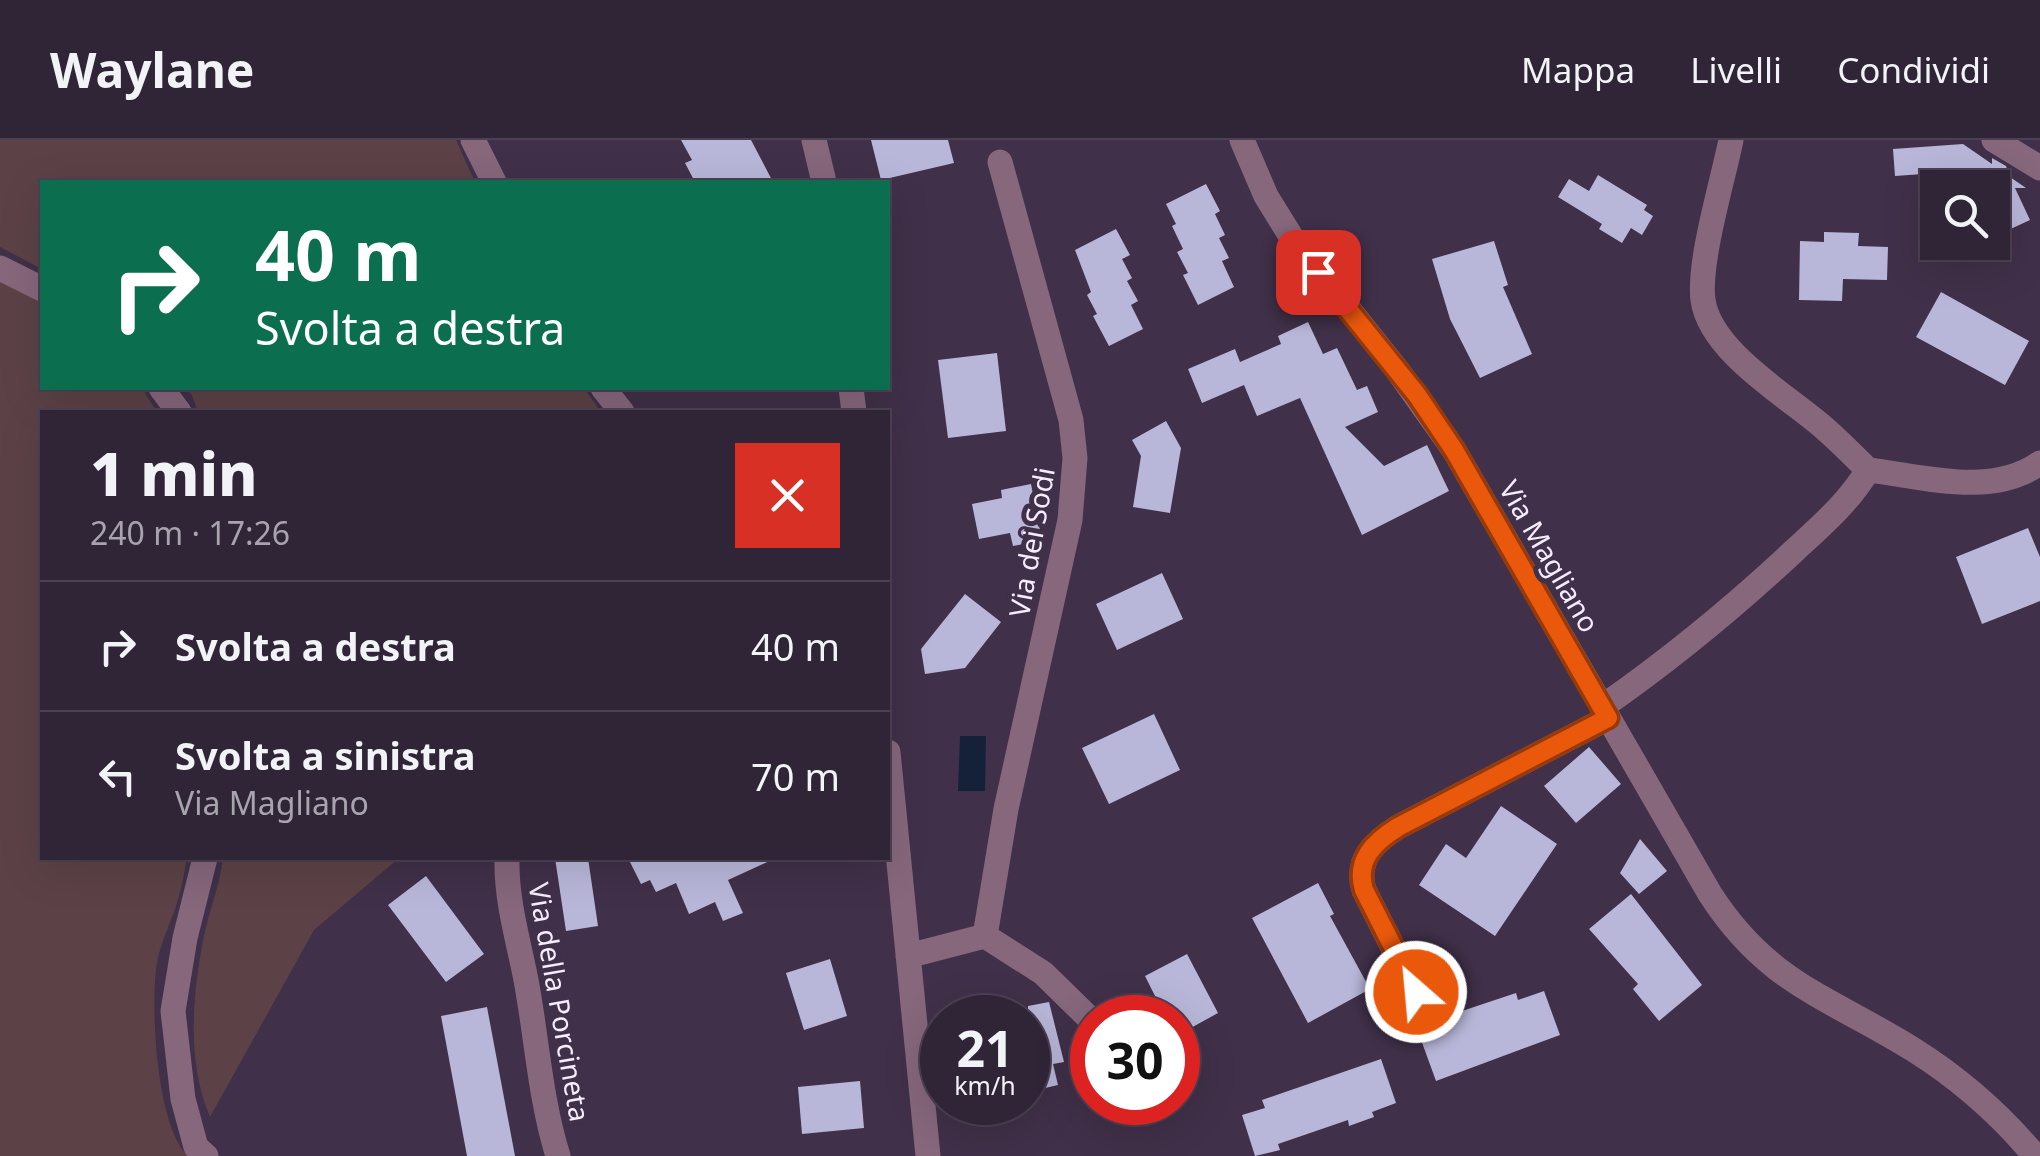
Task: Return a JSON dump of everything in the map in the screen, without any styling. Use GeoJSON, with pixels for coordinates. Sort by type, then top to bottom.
{"type":"FeatureCollection","features":[{"type":"Feature","properties":{"kind":"street"},"geometry":{"type":"LineString","coordinates":[[473,140],[493,180]]}},
{"type":"Feature","properties":{"kind":"street"},"geometry":{"type":"LineString","coordinates":[[814,140],[824,180]]}},
{"type":"Feature","properties":{"kind":"street","name":"Via Magliano"},"geometry":{"type":"LineString","coordinates":[[1242,140],[1266,196],[1292,238],[1398,370],[1454,450],[1710,894],[1746,943],[1792,982],[1902,1043],[1962,1084],[2035,1156]]}},
{"type":"Feature","properties":{"kind":"street"},"geometry":{"type":"LineString","coordinates":[[1731,140],[1704,270],[1703,302],[1712,325],[1730,350],[1868,470],[1980,483],[2016,476],[2040,463]]}},
{"type":"Feature","properties":{"kind":"street"},"geometry":{"type":"LineString","coordinates":[[1994,140],[2040,168]]}},
{"type":"Feature","properties":{"kind":"street","name":"Via dei Sodi"},"geometry":{"type":"LineString","coordinates":[[985,936],[1006,809],[1075,485],[1071,420],[1000,162]]}},
{"type":"Feature","properties":{"kind":"street"},"geometry":{"type":"LineString","coordinates":[[0,268],[40,288]]}},
{"type":"Feature","properties":{"kind":"street"},"geometry":{"type":"LineString","coordinates":[[605,390],[620,410]]}},
{"type":"Feature","properties":{"kind":"street"},"geometry":{"type":"LineString","coordinates":[[1416,992],[1364,890],[1361,872],[1368,852],[1398,827],[1605,712],[1760,584],[1837,511],[1868,470]]}},
{"type":"Feature","properties":{"kind":"street"},"geometry":{"type":"LineString","coordinates":[[890,772],[928,1156]]}},
{"type":"Feature","properties":{"kind":"street"},"geometry":{"type":"LineString","coordinates":[[204,860],[185,938],[174,1011],[186,1111],[196,1147],[206,1156]]}},
{"type":"Feature","properties":{"kind":"street","name":"Via della Porcineta"},"geometry":{"type":"LineString","coordinates":[[507,860],[510,902],[528,991],[542,1093],[558,1156]]}},
{"type":"Feature","properties":{"kind":"street"},"geometry":{"type":"LineString","coordinates":[[908,956],[985,936],[1043,973],[1070,999]]}},
{"type":"Feature","properties":{"kind":"shaded area"},"geometry":{"type":"Polygon","coordinates":[[[0,140],[456,140],[474,180],[40,180],[40,268],[0,247],[0,140]]]}},
{"type":"Feature","properties":{"kind":"shaded area"},"geometry":{"type":"Polygon","coordinates":[[[0,278],[40,300],[40,390],[143,390],[155,410],[40,410],[40,860],[187,860],[179,897],[157,962],[154,1006],[162,1093],[177,1141],[188,1156],[0,1156],[0,278]]]}},
{"type":"Feature","properties":{"kind":"shaded area"},"geometry":{"type":"Polygon","coordinates":[[[187,390],[585,390],[600,410],[197,410],[187,390]]]}},
{"type":"Feature","properties":{"kind":"shaded area"},"geometry":{"type":"Polygon","coordinates":[[[223,860],[397,860],[314,930],[210,1117],[198,1075],[194,1007],[203,941],[223,860]]]}},
{"type":"Feature","properties":{"kind":"water"},"geometry":{"type":"Polygon","coordinates":[[[960,736],[986,736],[985,791],[958,791],[960,736]]]}},
{"type":"Feature","properties":{"kind":"building"},"geometry":{"type":"Polygon","coordinates":[[[681,140],[751,140],[772,180],[694,180],[685,163],[692,160],[681,140]]]}},
{"type":"Feature","properties":{"kind":"building"},"geometry":{"type":"Polygon","coordinates":[[[871,140],[948,140],[954,163],[881,180],[871,140]]]}},
{"type":"Feature","properties":{"kind":"building"},"geometry":{"type":"Polygon","coordinates":[[[1963,144],[2007,170],[1920,170],[1920,174],[1895,176],[1893,149],[1963,144]]]}},
{"type":"Feature","properties":{"kind":"building"},"geometry":{"type":"Polygon","coordinates":[[[1598,175],[1647,205],[1644,210],[1653,216],[1642,235],[1631,228],[1622,243],[1599,229],[1602,224],[1558,197],[1569,179],[1589,191],[1598,175]]]}},
{"type":"Feature","properties":{"kind":"building"},"geometry":{"type":"Polygon","coordinates":[[[2010,177],[2026,188],[2015,188],[2030,220],[2010,229],[2010,177]]]}},
{"type":"Feature","properties":{"kind":"building"},"geometry":{"type":"Polygon","coordinates":[[[1206,184],[1220,211],[1215,214],[1225,235],[1219,238],[1229,258],[1222,261],[1234,287],[1198,305],[1183,275],[1188,273],[1177,252],[1183,249],[1166,204],[1206,184]]]}},
{"type":"Feature","properties":{"kind":"building"},"geometry":{"type":"Polygon","coordinates":[[[1116,229],[1130,255],[1122,259],[1132,278],[1127,281],[1138,301],[1131,305],[1143,329],[1109,346],[1093,316],[1097,314],[1087,295],[1091,292],[1075,250],[1116,229]]]}},
{"type":"Feature","properties":{"kind":"building"},"geometry":{"type":"Polygon","coordinates":[[[1824,232],[1859,233],[1858,246],[1888,247],[1887,280],[1843,279],[1842,301],[1799,300],[1800,241],[1824,242],[1824,232]]]}},
{"type":"Feature","properties":{"kind":"building"},"geometry":{"type":"Polygon","coordinates":[[[1494,241],[1508,285],[1503,287],[1532,354],[1480,378],[1450,319],[1432,259],[1494,241]]]}},
{"type":"Feature","properties":{"kind":"building"},"geometry":{"type":"Polygon","coordinates":[[[1941,292],[2029,341],[2005,385],[1916,337],[1941,292]]]}},
{"type":"Feature","properties":{"kind":"building"},"geometry":{"type":"Polygon","coordinates":[[[1308,322],[1323,354],[1337,348],[1357,390],[1367,386],[1378,412],[1345,427],[1384,466],[1427,445],[1449,491],[1362,535],[1300,398],[1257,416],[1244,385],[1202,403],[1188,369],[1235,349],[1240,362],[1281,344],[1278,336],[1308,322]]]}},
{"type":"Feature","properties":{"kind":"building"},"geometry":{"type":"Polygon","coordinates":[[[997,353],[1006,431],[948,438],[938,360],[997,353]]]}},
{"type":"Feature","properties":{"kind":"building"},"geometry":{"type":"Polygon","coordinates":[[[1166,421],[1181,448],[1170,513],[1133,507],[1141,456],[1132,440],[1166,421]]]}},
{"type":"Feature","properties":{"kind":"building"},"geometry":{"type":"Polygon","coordinates":[[[1031,484],[1042,540],[1013,546],[1010,533],[979,539],[972,504],[1002,498],[1001,490],[1031,484]]]}},
{"type":"Feature","properties":{"kind":"building"},"geometry":{"type":"Polygon","coordinates":[[[2028,528],[2040,557],[2040,601],[1982,624],[1956,557],[2028,528]]]}},
{"type":"Feature","properties":{"kind":"building"},"geometry":{"type":"Polygon","coordinates":[[[1162,573],[1183,619],[1117,650],[1096,604],[1162,573]]]}},
{"type":"Feature","properties":{"kind":"building"},"geometry":{"type":"Polygon","coordinates":[[[965,594],[1001,622],[965,668],[925,674],[921,649],[965,594]]]}},
{"type":"Feature","properties":{"kind":"building"},"geometry":{"type":"Polygon","coordinates":[[[1154,714],[1180,770],[1109,804],[1082,748],[1154,714]]]}},
{"type":"Feature","properties":{"kind":"building"},"geometry":{"type":"Polygon","coordinates":[[[1589,747],[1621,784],[1576,823],[1544,786],[1589,747]]]}},
{"type":"Feature","properties":{"kind":"building"},"geometry":{"type":"Polygon","coordinates":[[[1501,806],[1557,844],[1495,936],[1419,885],[1446,844],[1466,858],[1501,806]]]}},
{"type":"Feature","properties":{"kind":"building"},"geometry":{"type":"Polygon","coordinates":[[[1640,839],[1667,871],[1639,894],[1620,873],[1640,839]]]}},
{"type":"Feature","properties":{"kind":"building"},"geometry":{"type":"Polygon","coordinates":[[[555,860],[588,860],[598,926],[566,931],[555,860]]]}},
{"type":"Feature","properties":{"kind":"building"},"geometry":{"type":"Polygon","coordinates":[[[629,860],[772,860],[728,880],[743,913],[723,921],[715,902],[689,914],[676,883],[656,892],[650,880],[641,884],[629,860]]]}},
{"type":"Feature","properties":{"kind":"building"},"geometry":{"type":"Polygon","coordinates":[[[426,876],[484,954],[446,982],[388,905],[426,876]]]}},
{"type":"Feature","properties":{"kind":"building"},"geometry":{"type":"Polygon","coordinates":[[[1318,883],[1334,914],[1330,916],[1370,989],[1308,1023],[1252,918],[1318,883]]]}},
{"type":"Feature","properties":{"kind":"building"},"geometry":{"type":"Polygon","coordinates":[[[1631,894],[1702,985],[1659,1021],[1633,989],[1638,984],[1589,929],[1631,894]]]}},
{"type":"Feature","properties":{"kind":"building"},"geometry":{"type":"Polygon","coordinates":[[[1187,954],[1218,1013],[1200,1023],[1200,995],[1154,995],[1145,976],[1187,954]]]}},
{"type":"Feature","properties":{"kind":"building"},"geometry":{"type":"Polygon","coordinates":[[[830,959],[847,1016],[804,1030],[786,973],[830,959]]]}},
{"type":"Feature","properties":{"kind":"building"},"geometry":{"type":"Polygon","coordinates":[[[1544,991],[1560,1035],[1436,1081],[1420,1037],[1442,1029],[1438,1019],[1516,993],[1518,1000],[1544,991]]]}},
{"type":"Feature","properties":{"kind":"building"},"geometry":{"type":"Polygon","coordinates":[[[1050,1006],[1064,1062],[1053,1064],[1058,1085],[1050,1087],[1050,1006]]]}},
{"type":"Feature","properties":{"kind":"building"},"geometry":{"type":"Polygon","coordinates":[[[487,1007],[515,1156],[467,1156],[441,1016],[487,1007]]]}},
{"type":"Feature","properties":{"kind":"building"},"geometry":{"type":"Polygon","coordinates":[[[1381,1059],[1396,1103],[1372,1112],[1374,1117],[1349,1126],[1348,1120],[1278,1144],[1280,1150],[1255,1156],[1242,1115],[1265,1108],[1262,1100],[1381,1059]]]}},
{"type":"Feature","properties":{"kind":"building"},"geometry":{"type":"Polygon","coordinates":[[[860,1081],[864,1128],[802,1134],[798,1087],[860,1081]]]}},
{"type":"Feature","properties":{"kind":"route"},"geometry":{"type":"LineString","coordinates":[[1318,272],[1417,395],[1454,450],[1608,718],[1398,827],[1368,852],[1361,882],[1416,992]]}}]}
